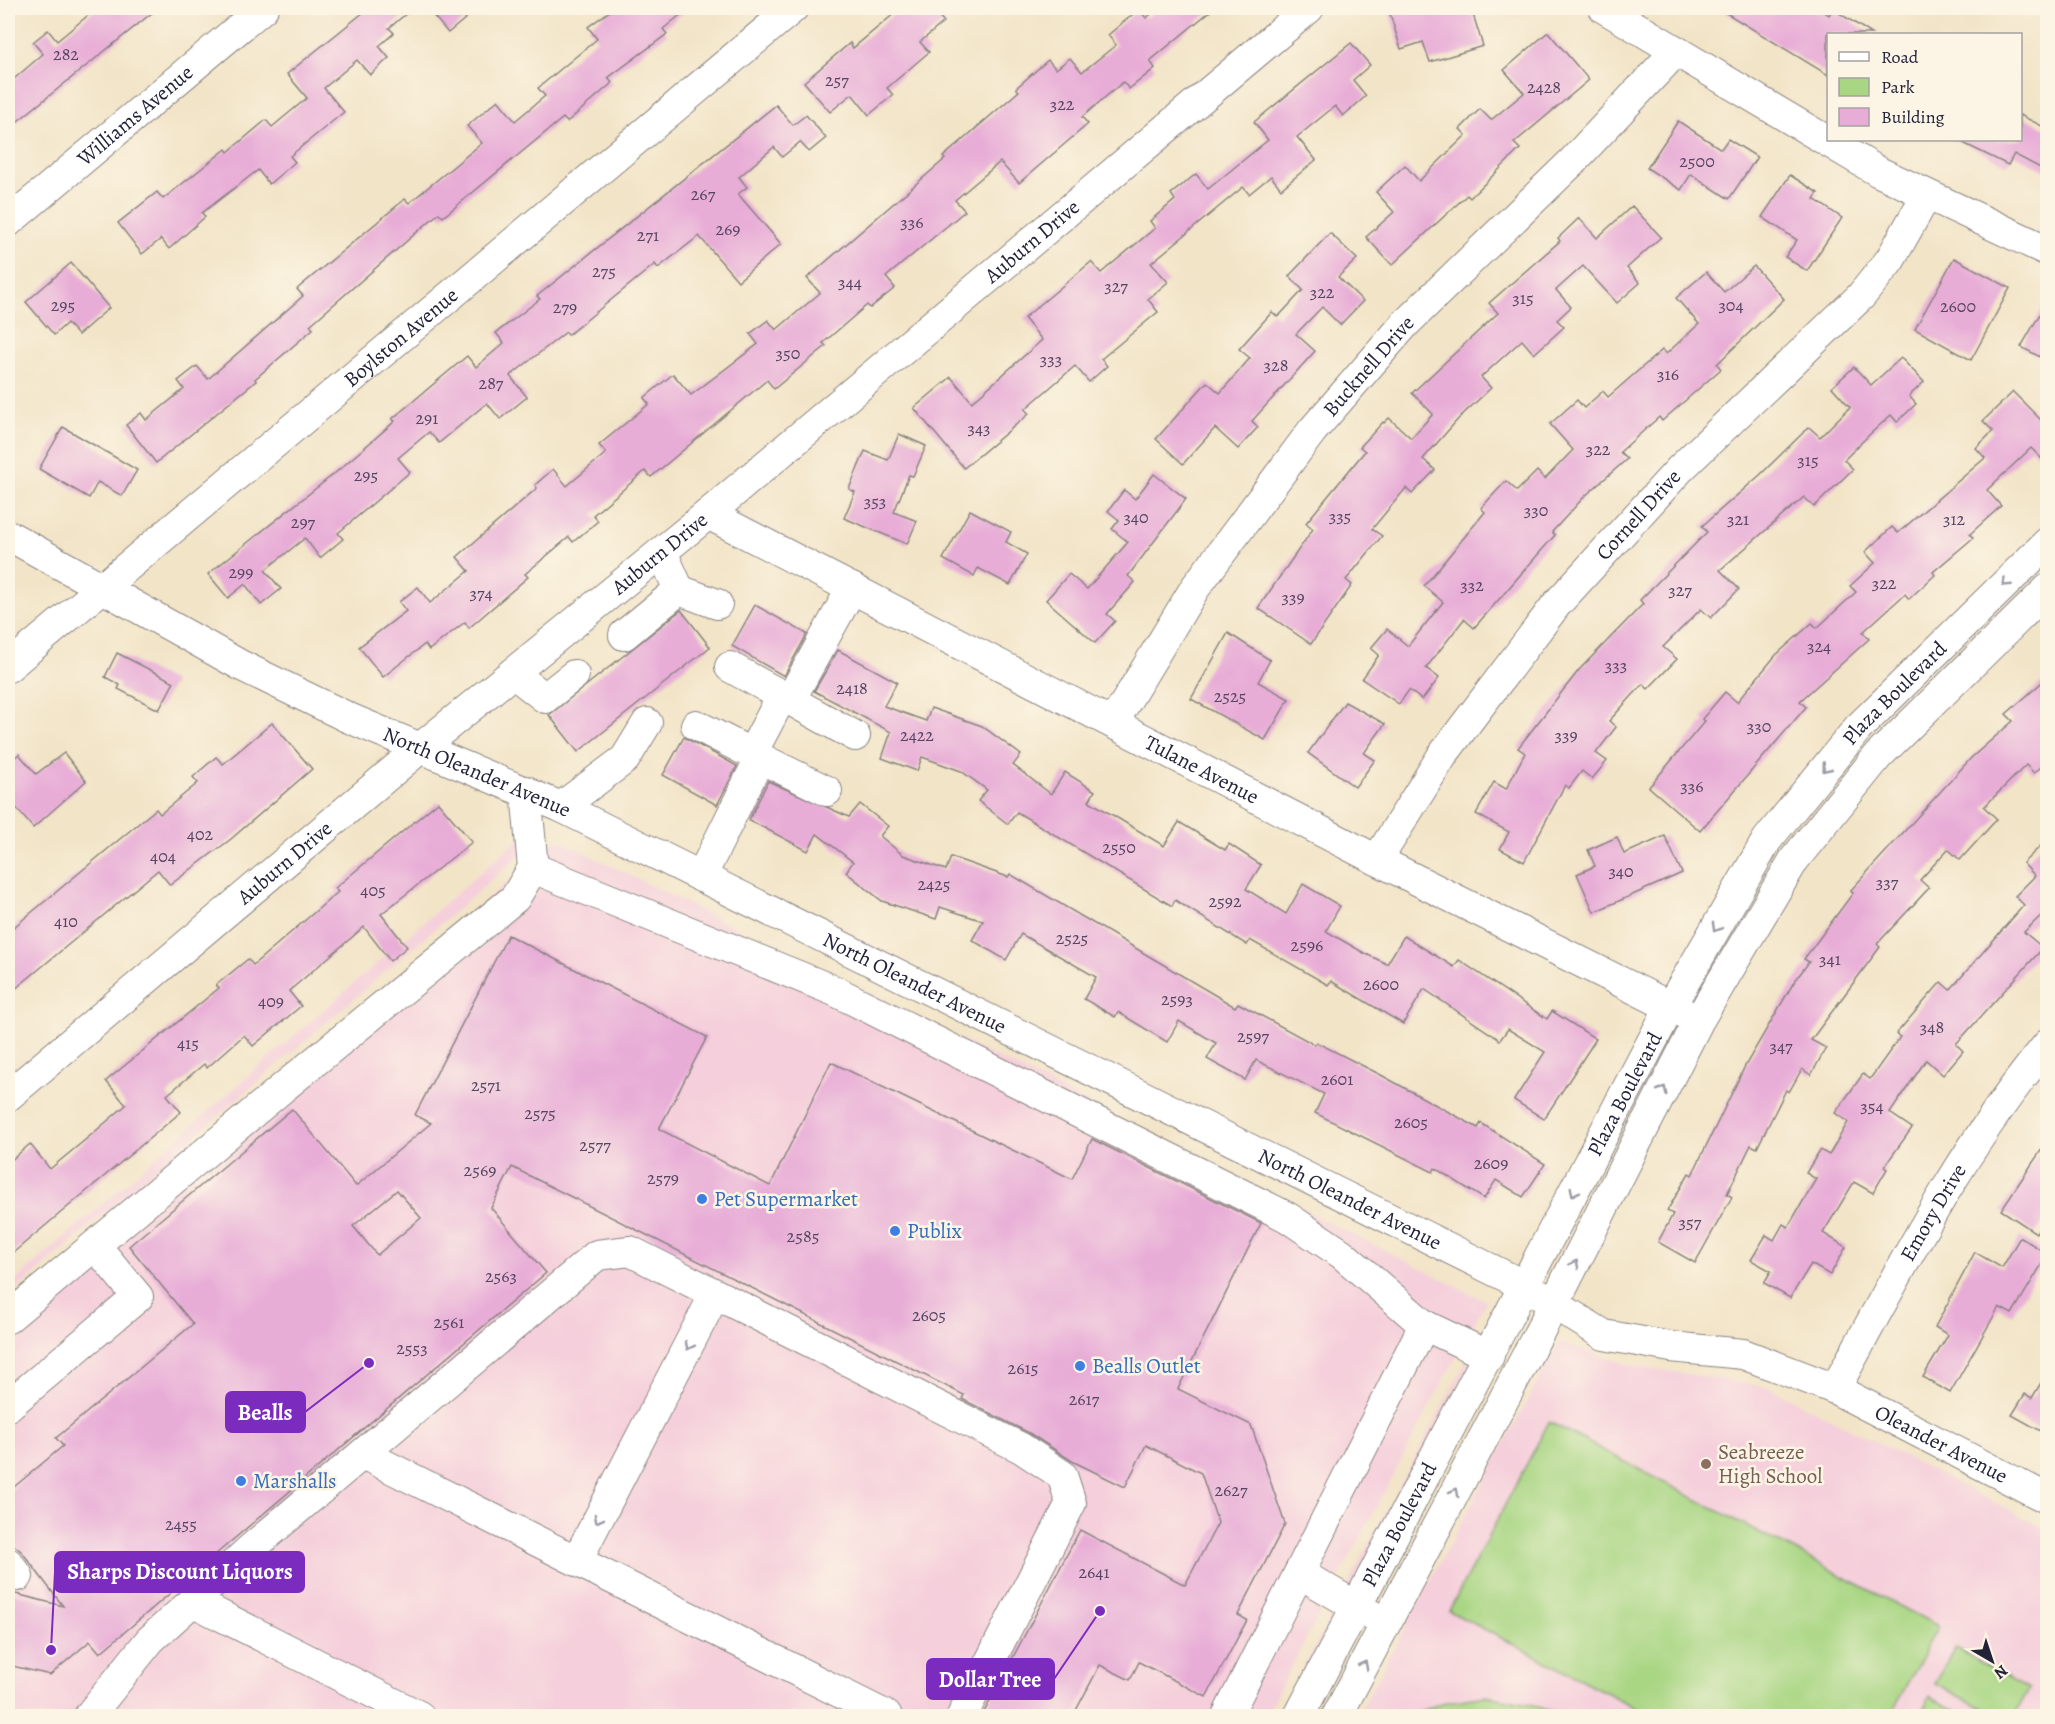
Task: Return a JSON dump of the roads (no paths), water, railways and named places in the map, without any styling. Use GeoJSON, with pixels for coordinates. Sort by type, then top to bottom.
{"type":"FeatureCollection","features":[{"type":"Feature","properties":{"kind":"street","name":"Williams Avenue"},"geometry":{"type":"LineString","coordinates":[[8,222],[263,8]]}},
{"type":"Feature","properties":{"kind":"street","name":"Boylston Avenue"},"geometry":{"type":"LineString","coordinates":[[8,667],[793,8]]}},
{"type":"Feature","properties":{"kind":"street","name":"Auburn Drive"},"geometry":{"type":"LineString","coordinates":[[8,1096],[419,749],[708,514],[1309,8]]}},
{"type":"Feature","properties":{"kind":"street"},"geometry":{"type":"LineString","coordinates":[[1604,8],[1822,140],[1926,196],[2048,251]]}},
{"type":"Feature","properties":{"kind":"street","name":"Bucknell Drive"},"geometry":{"type":"LineString","coordinates":[[1113,723],[1195,588],[1312,431],[1405,324],[1572,162],[1676,51]]}},
{"type":"Feature","properties":{"kind":"street","name":"Cornell Drive"},"geometry":{"type":"LineString","coordinates":[[1377,860],[1444,753],[1556,605],[1680,469],[1861,296],[1890,260],[1926,196]]}},
{"type":"Feature","properties":{"kind":"street","name":"Tulane Avenue"},"geometry":{"type":"LineString","coordinates":[[708,514],[1377,860],[1699,1020]]}},
{"type":"Feature","properties":{"kind":"street","name":"North Oleander Avenue"},"geometry":{"type":"LineString","coordinates":[[8,535],[242,666],[419,749],[561,807],[1526,1286],[1553,1306],[1604,1335],[1671,1347],[1743,1354],[1835,1389]]}},
{"type":"Feature","properties":{"kind":"street","name":"Plaza Boulevard"},"geometry":{"type":"LineString","coordinates":[[1299,1716],[1670,1007],[1767,840],[1858,728],[2048,542]]}},
{"type":"Feature","properties":{"kind":"street"},"geometry":{"type":"LineString","coordinates":[[662,552],[679,590],[717,604]]}},
{"type":"Feature","properties":{"kind":"street"},"geometry":{"type":"LineString","coordinates":[[701,877],[756,755],[786,698],[852,588]]}},
{"type":"Feature","properties":{"kind":"street","name":"Plaza Boulevard"},"geometry":{"type":"LineString","coordinates":[[1337,1716],[1553,1306],[1699,1020],[1794,860],[1878,756],[2048,589]]}},
{"type":"Feature","properties":{"kind":"street"},"geometry":{"type":"LineString","coordinates":[[624,635],[679,590]]}},
{"type":"Feature","properties":{"kind":"street"},"geometry":{"type":"LineString","coordinates":[[729,667],[855,736]]}},
{"type":"Feature","properties":{"kind":"street"},"geometry":{"type":"LineString","coordinates":[[513,673],[545,698],[573,675]]}},
{"type":"Feature","properties":{"kind":"street"},"geometry":{"type":"LineString","coordinates":[[561,807],[625,759],[647,723]]}},
{"type":"Feature","properties":{"kind":"street"},"geometry":{"type":"LineString","coordinates":[[696,725],[827,791]]}},
{"type":"Feature","properties":{"kind":"street"},"geometry":{"type":"LineString","coordinates":[[8,1318],[516,898],[533,868],[526,791]]}},
{"type":"Feature","properties":{"kind":"street"},"geometry":{"type":"LineString","coordinates":[[533,868],[835,991],[1287,1217],[1342,1254],[1424,1325],[1489,1356]]}},
{"type":"Feature","properties":{"kind":"street","name":"Emory Drive"},"geometry":{"type":"LineString","coordinates":[[1835,1389],[1935,1206],[2007,1094],[2048,1044]]}},
{"type":"Feature","properties":{"kind":"street"},"geometry":{"type":"LineString","coordinates":[[8,1406],[138,1297],[95,1245]]}},
{"type":"Feature","properties":{"kind":"street"},"geometry":{"type":"LineString","coordinates":[[89,1716],[150,1640],[363,1454],[597,1255],[630,1251],[1021,1448],[1062,1475],[1071,1503],[962,1716]]}},
{"type":"Feature","properties":{"kind":"street"},"geometry":{"type":"LineString","coordinates":[[577,1560],[716,1294]]}},
{"type":"Feature","properties":{"kind":"street"},"geometry":{"type":"LineString","coordinates":[[1227,1716],[1424,1325]]}},
{"type":"Feature","properties":{"kind":"street","name":"Oleander Avenue"},"geometry":{"type":"LineString","coordinates":[[1835,1389],[2048,1499]]}},
{"type":"Feature","properties":{"kind":"street"},"geometry":{"type":"LineString","coordinates":[[363,1454],[887,1716]]}},
{"type":"Feature","properties":{"kind":"street"},"geometry":{"type":"LineString","coordinates":[[8,1563],[18,1576],[8,1571]]}},
{"type":"Feature","properties":{"kind":"street"},"geometry":{"type":"LineString","coordinates":[[1299,1573],[1386,1622]]}},
{"type":"Feature","properties":{"kind":"street"},"geometry":{"type":"LineString","coordinates":[[192,1601],[419,1716]]}},
{"type":"Feature","properties":{"kind":"place","name":"Pet Supermarket"},"geometry":{"type":"Point","coordinates":[702,1199]}},
{"type":"Feature","properties":{"kind":"place","name":"Publix"},"geometry":{"type":"Point","coordinates":[895,1231]}},
{"type":"Feature","properties":{"kind":"place","name":"Bealls"},"geometry":{"type":"Point","coordinates":[369,1363]}},
{"type":"Feature","properties":{"kind":"place","name":"Bealls Outlet"},"geometry":{"type":"Point","coordinates":[1080,1366]}},
{"type":"Feature","properties":{"kind":"place","name":"Seabreeze High School"},"geometry":{"type":"Point","coordinates":[1706,1464]}},
{"type":"Feature","properties":{"kind":"place","name":"Marshalls"},"geometry":{"type":"Point","coordinates":[241,1481]}},
{"type":"Feature","properties":{"kind":"place","name":"Dollar Tree"},"geometry":{"type":"Point","coordinates":[1100,1611]}},
{"type":"Feature","properties":{"kind":"place","name":"Sharps Discount Liquors"},"geometry":{"type":"Point","coordinates":[51,1650]}}]}
